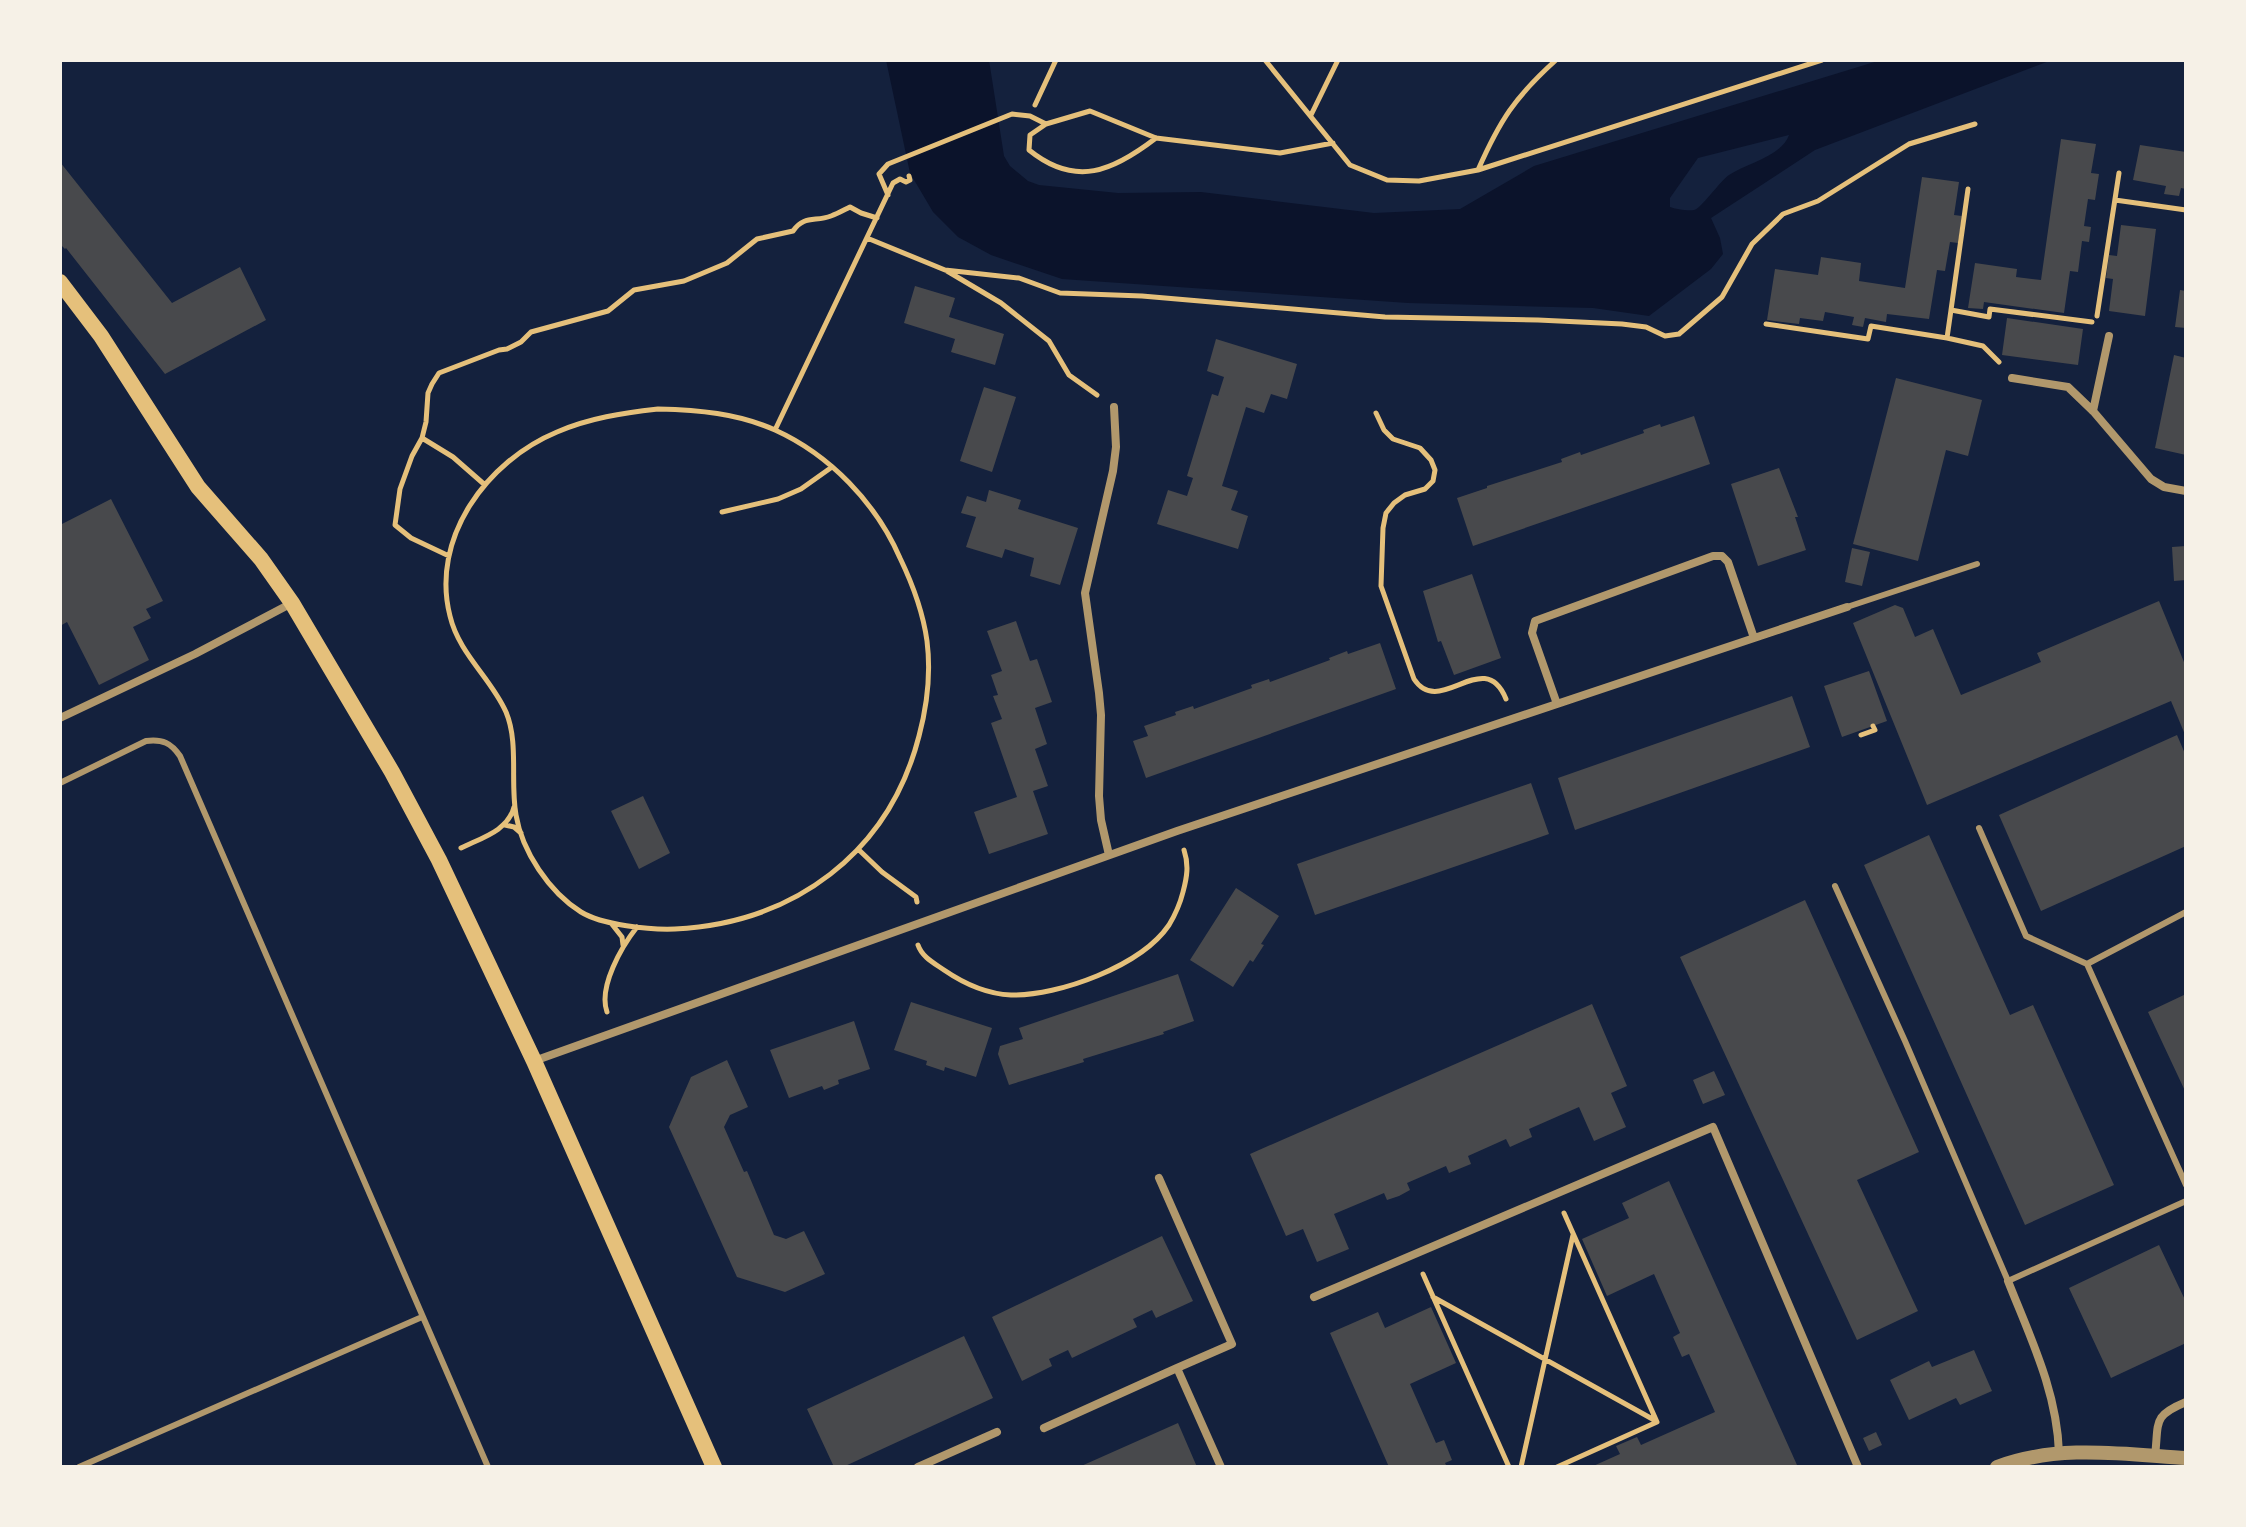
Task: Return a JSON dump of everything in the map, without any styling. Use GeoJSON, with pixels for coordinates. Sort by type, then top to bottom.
{"type":"FeatureCollection","features":[{"type":"Feature","properties":{"kind":"main road"},"geometry":{"type":"LineString","coordinates":[[60,282],[128,378],[198,487],[261,559],[292,603],[392,772],[439,860],[534,1061],[714,1467]]}},
{"type":"Feature","properties":{"kind":"street"},"geometry":{"type":"LineString","coordinates":[[2093,411],[2108,338]]}},
{"type":"Feature","properties":{"kind":"street"},"geometry":{"type":"LineString","coordinates":[[2012,378],[2068,387],[2093,411],[2151,479],[2164,487],[2186,491]]}},
{"type":"Feature","properties":{"kind":"street"},"geometry":{"type":"LineString","coordinates":[[1109,855],[1099,796],[1099,693],[1085,593],[1113,471],[1116,447],[1114,407]]}},
{"type":"Feature","properties":{"kind":"street"},"geometry":{"type":"LineString","coordinates":[[1557,704],[1532,633],[1535,621],[1713,556],[1722,556],[1728,562],[1754,638]]}},
{"type":"Feature","properties":{"kind":"street"},"geometry":{"type":"LineString","coordinates":[[60,718],[195,654],[292,603]]}},
{"type":"Feature","properties":{"kind":"street"},"geometry":{"type":"LineString","coordinates":[[534,1061],[1177,831],[1847,607]]}},
{"type":"Feature","properties":{"kind":"street"},"geometry":{"type":"LineString","coordinates":[[1314,1297],[1713,1127],[1858,1467]]}},
{"type":"Feature","properties":{"kind":"street"},"geometry":{"type":"LineString","coordinates":[[1044,1428],[1232,1344],[1159,1178]]}},
{"type":"Feature","properties":{"kind":"street"},"geometry":{"type":"LineString","coordinates":[[2008,1281],[2052,1398],[2059,1453]]}},
{"type":"Feature","properties":{"kind":"street"},"geometry":{"type":"LineString","coordinates":[[1177,1368],[1221,1467]]}},
{"type":"Feature","properties":{"kind":"street"},"geometry":{"type":"LineString","coordinates":[[2155,1456],[2161,1416],[2186,1402]]}},
{"type":"Feature","properties":{"kind":"street"},"geometry":{"type":"LineString","coordinates":[[918,1467],[997,1432]]}},
{"type":"Feature","properties":{"kind":"street"},"geometry":{"type":"LineString","coordinates":[[1997,1467],[2023,1458],[2059,1453],[2186,1458]]}},
{"type":"Feature","properties":{"kind":"lane"},"geometry":{"type":"LineString","coordinates":[[1847,607],[1977,564]]}},
{"type":"Feature","properties":{"kind":"lane"},"geometry":{"type":"LineString","coordinates":[[60,783],[146,741],[158,739],[172,745],[180,756],[488,1467]]}},
{"type":"Feature","properties":{"kind":"lane"},"geometry":{"type":"LineString","coordinates":[[1979,828],[2026,936],[2087,964],[2186,1185]]}},
{"type":"Feature","properties":{"kind":"lane"},"geometry":{"type":"LineString","coordinates":[[1835,886],[2008,1281],[2186,1201]]}},
{"type":"Feature","properties":{"kind":"lane"},"geometry":{"type":"LineString","coordinates":[[2087,964],[2186,912]]}},
{"type":"Feature","properties":{"kind":"lane"},"geometry":{"type":"LineString","coordinates":[[79,1467],[422,1317]]}},
{"type":"Feature","properties":{"kind":"path"},"geometry":{"type":"LineString","coordinates":[[1035,105],[1056,60]]}},
{"type":"Feature","properties":{"kind":"path"},"geometry":{"type":"LineString","coordinates":[[1265,60],[1350,165],[1387,180],[1419,181],[1478,170],[1822,60]]}},
{"type":"Feature","properties":{"kind":"path"},"geometry":{"type":"LineString","coordinates":[[1311,115],[1338,60]]}},
{"type":"Feature","properties":{"kind":"path"},"geometry":{"type":"LineString","coordinates":[[1478,170],[1497,128],[1524,89],[1556,60]]}},
{"type":"Feature","properties":{"kind":"path"},"geometry":{"type":"LineString","coordinates":[[1156,138],[1127,160],[1094,172],[1044,162],[1029,150],[1030,135],[1046,124],[1090,111],[1156,138],[1280,153],[1333,143]]}},
{"type":"Feature","properties":{"kind":"path"},"geometry":{"type":"LineString","coordinates":[[888,195],[879,174],[888,164],[1012,114],[1030,116],[1046,124]]}},
{"type":"Feature","properties":{"kind":"path"},"geometry":{"type":"LineString","coordinates":[[945,270],[1019,278],[1060,293],[1142,296],[1385,317],[1622,324],[1646,327],[1665,336],[1679,334],[1722,297],[1752,244],[1783,214],[1818,201],[1909,144],[1975,124]]}},
{"type":"Feature","properties":{"kind":"path"},"geometry":{"type":"LineString","coordinates":[[2108,338],[2094,339],[2119,173]]}},
{"type":"Feature","properties":{"kind":"path"},"geometry":{"type":"LineString","coordinates":[[775,430],[893,183],[900,179],[906,182],[910,180],[909,176]]}},
{"type":"Feature","properties":{"kind":"path"},"geometry":{"type":"LineString","coordinates":[[1947,338],[1968,189]]}},
{"type":"Feature","properties":{"kind":"path"},"geometry":{"type":"LineString","coordinates":[[2115,200],[2186,210]]}},
{"type":"Feature","properties":{"kind":"path"},"geometry":{"type":"LineString","coordinates":[[449,556],[411,538],[395,525],[400,489],[422,438],[428,393],[439,373],[507,349],[531,332],[608,311],[634,290],[684,281],[727,263],[757,239],[793,231],[799,222],[807,218],[827,218],[850,207],[877,218]]}},
{"type":"Feature","properties":{"kind":"path"},"geometry":{"type":"LineString","coordinates":[[867,238],[945,270],[1001,303],[1049,341],[1069,375],[1114,407]]}},
{"type":"Feature","properties":{"kind":"path"},"geometry":{"type":"LineString","coordinates":[[1951,310],[1989,317],[1990,309],[2097,322]]}},
{"type":"Feature","properties":{"kind":"path"},"geometry":{"type":"LineString","coordinates":[[1766,324],[1868,339],[1871,326],[1947,338],[1983,346],[2012,378]]}},
{"type":"Feature","properties":{"kind":"path"},"geometry":{"type":"LineString","coordinates":[[658,409],[702,411],[736,417],[775,430],[832,467],[867,503],[895,547],[916,593],[927,644],[927,700],[914,755],[896,799],[859,850],[815,886],[758,913],[694,927],[637,927],[582,913],[554,888],[529,854],[515,803],[508,715],[473,664],[451,620],[446,593],[449,556],[457,529],[474,498],[524,449],[556,432],[590,420],[658,409]]}},
{"type":"Feature","properties":{"kind":"path"},"geometry":{"type":"LineString","coordinates":[[1376,413],[1384,430],[1393,439],[1420,448],[1435,470],[1433,481],[1425,489],[1405,495],[1394,503],[1386,513],[1383,528],[1381,586],[1414,679],[1423,689],[1435,692],[1475,678],[1490,679],[1502,689],[1512,719]]}},
{"type":"Feature","properties":{"kind":"path"},"geometry":{"type":"LineString","coordinates":[[422,438],[453,457],[485,485]]}},
{"type":"Feature","properties":{"kind":"path"},"geometry":{"type":"LineString","coordinates":[[722,512],[778,499],[801,489],[832,467]]}},
{"type":"Feature","properties":{"kind":"path"},"geometry":{"type":"LineString","coordinates":[[1861,735],[1875,730],[1873,726]]}},
{"type":"Feature","properties":{"kind":"path"},"geometry":{"type":"LineString","coordinates":[[439,860],[505,825],[515,803]]}},
{"type":"Feature","properties":{"kind":"path"},"geometry":{"type":"LineString","coordinates":[[505,825],[522,833]]}},
{"type":"Feature","properties":{"kind":"path"},"geometry":{"type":"LineString","coordinates":[[911,926],[921,953],[958,980],[987,991],[1008,995],[1028,994],[1055,990],[1086,980],[1130,958],[1157,939],[1169,926],[1179,906],[1187,876],[1186,858],[1177,831]]}},
{"type":"Feature","properties":{"kind":"path"},"geometry":{"type":"LineString","coordinates":[[859,850],[896,884],[916,897]]}},
{"type":"Feature","properties":{"kind":"path"},"geometry":{"type":"LineString","coordinates":[[607,920],[622,937],[623,945]]}},
{"type":"Feature","properties":{"kind":"path"},"geometry":{"type":"LineString","coordinates":[[614,1032],[604,1005],[615,961],[637,927]]}},
{"type":"Feature","properties":{"kind":"path"},"geometry":{"type":"LineString","coordinates":[[1556,1194],[1657,1422]]}},
{"type":"Feature","properties":{"kind":"path"},"geometry":{"type":"LineString","coordinates":[[1521,1467],[1574,1234]]}},
{"type":"Feature","properties":{"kind":"path"},"geometry":{"type":"LineString","coordinates":[[1414,1254],[1509,1467]]}},
{"type":"Feature","properties":{"kind":"path"},"geometry":{"type":"LineString","coordinates":[[1433,1297],[1657,1422]]}},
{"type":"Feature","properties":{"kind":"path"},"geometry":{"type":"LineString","coordinates":[[1557,1467],[1657,1422]]}},
{"type":"Feature","properties":{"kind":"water"},"geometry":{"type":"Polygon","coordinates":[[[886,60],[989,60],[1004,156],[1010,166],[1028,181],[1039,185],[1118,193],[1201,192],[1374,213],[1460,209],[1534,166],[1881,60],[2052,60],[1815,150],[1711,218],[1723,254],[1711,269],[1649,316],[1593,308],[1408,303],[1062,279],[991,255],[958,237],[933,212],[910,173],[886,60]],[[1789,135],[1698,158],[1670,198],[1670,207],[1694,210],[1729,175],[1771,154],[1785,143],[1789,135]]]}},
{"type":"Feature","properties":{"kind":"building"},"geometry":{"type":"Polygon","coordinates":[[[2061,139],[2096,144],[2091,173],[2099,174],[2095,200],[2088,199],[2084,226],[2091,227],[2089,242],[2082,241],[2078,272],[2070,271],[2064,313],[1984,302],[1983,309],[1968,308],[1975,263],[2017,269],[2016,277],[2041,280],[2061,139]]]}},
{"type":"Feature","properties":{"kind":"building"},"geometry":{"type":"Polygon","coordinates":[[[2140,145],[2186,152],[2186,189],[2181,188],[2179,196],[2164,194],[2166,186],[2133,180],[2140,145]]]}},
{"type":"Feature","properties":{"kind":"building"},"geometry":{"type":"Polygon","coordinates":[[[60,162],[172,303],[240,267],[266,320],[165,374],[60,244],[60,162]]]}},
{"type":"Feature","properties":{"kind":"building"},"geometry":{"type":"Polygon","coordinates":[[[1922,177],[1959,182],[1954,215],[1962,216],[1958,243],[1950,242],[1945,271],[1937,270],[1929,319],[1887,314],[1886,322],[1865,318],[1863,327],[1852,325],[1854,317],[1825,312],[1823,321],[1800,318],[1799,324],[1767,320],[1775,269],[1818,275],[1821,257],[1861,263],[1859,281],[1905,288],[1922,177]]]}},
{"type":"Feature","properties":{"kind":"building"},"geometry":{"type":"Polygon","coordinates":[[[2121,225],[2156,229],[2145,316],[2109,311],[2113,279],[2106,278],[2109,255],[2117,256],[2121,225]]]}},
{"type":"Feature","properties":{"kind":"building"},"geometry":{"type":"Polygon","coordinates":[[[915,286],[955,298],[949,317],[1004,334],[995,365],[951,352],[955,339],[904,323],[915,286]]]}},
{"type":"Feature","properties":{"kind":"building"},"geometry":{"type":"Polygon","coordinates":[[[2180,290],[2186,291],[2186,328],[2175,327],[2180,290]]]}},
{"type":"Feature","properties":{"kind":"building"},"geometry":{"type":"Polygon","coordinates":[[[2007,318],[2083,329],[2078,365],[2002,355],[2007,318]]]}},
{"type":"Feature","properties":{"kind":"building"},"geometry":{"type":"Polygon","coordinates":[[[1216,339],[1297,364],[1287,399],[1271,394],[1264,413],[1246,407],[1222,486],[1238,491],[1231,510],[1248,516],[1238,549],[1157,524],[1168,490],[1187,496],[1193,478],[1187,476],[1212,394],[1218,396],[1224,377],[1207,371],[1216,339]]]}},
{"type":"Feature","properties":{"kind":"building"},"geometry":{"type":"Polygon","coordinates":[[[2174,355],[2186,358],[2186,455],[2155,448],[2174,355]]]}},
{"type":"Feature","properties":{"kind":"building"},"geometry":{"type":"Polygon","coordinates":[[[1896,378],[1982,400],[1968,456],[1946,450],[1918,561],[1853,544],[1896,378]]]}},
{"type":"Feature","properties":{"kind":"building"},"geometry":{"type":"Polygon","coordinates":[[[984,387],[1016,397],[992,472],[960,461],[984,387]]]}},
{"type":"Feature","properties":{"kind":"building"},"geometry":{"type":"Polygon","coordinates":[[[1694,416],[1710,464],[1473,546],[1457,498],[1562,462],[1561,459],[1580,452],[1581,455],[1644,433],[1643,430],[1660,424],[1661,427],[1694,416]]]}},
{"type":"Feature","properties":{"kind":"building"},"geometry":{"type":"Polygon","coordinates":[[[1779,468],[1798,517],[1795,517],[1806,550],[1758,566],[1731,484],[1779,468]]]}},
{"type":"Feature","properties":{"kind":"building"},"geometry":{"type":"Polygon","coordinates":[[[989,490],[1021,500],[1018,509],[1078,528],[1060,585],[1030,576],[1034,558],[1005,549],[1002,558],[966,547],[976,517],[961,513],[967,496],[986,502],[989,490]]]}},
{"type":"Feature","properties":{"kind":"building"},"geometry":{"type":"Polygon","coordinates":[[[111,499],[163,601],[146,609],[151,618],[133,627],[149,660],[99,685],[67,622],[60,626],[60,525],[111,499]]]}},
{"type":"Feature","properties":{"kind":"building"},"geometry":{"type":"Polygon","coordinates":[[[2186,546],[2186,580],[2174,581],[2172,547],[2186,546]]]}},
{"type":"Feature","properties":{"kind":"building"},"geometry":{"type":"Polygon","coordinates":[[[1852,548],[1870,552],[1862,586],[1845,582],[1852,548]]]}},
{"type":"Feature","properties":{"kind":"building"},"geometry":{"type":"Polygon","coordinates":[[[1472,574],[1501,658],[1454,675],[1441,641],[1438,642],[1423,591],[1472,574]]]}},
{"type":"Feature","properties":{"kind":"building"},"geometry":{"type":"Polygon","coordinates":[[[2159,601],[2186,667],[2186,737],[2171,701],[1927,805],[1853,623],[1895,605],[1903,608],[1915,637],[1933,629],[1961,695],[2041,662],[2037,653],[2159,601]]]}},
{"type":"Feature","properties":{"kind":"building"},"geometry":{"type":"Polygon","coordinates":[[[1016,621],[1030,661],[1037,659],[1052,702],[1035,708],[1047,744],[1035,749],[1048,786],[1033,791],[1048,834],[989,854],[974,812],[1017,797],[991,723],[1002,719],[993,696],[998,695],[991,675],[1002,671],[987,631],[1016,621]]]}},
{"type":"Feature","properties":{"kind":"building"},"geometry":{"type":"Polygon","coordinates":[[[1380,643],[1396,689],[1146,778],[1133,741],[1148,736],[1144,726],[1176,715],[1175,712],[1193,706],[1194,709],[1252,688],[1251,685],[1269,679],[1270,682],[1330,660],[1347,651],[1348,654],[1380,643]]]}},
{"type":"Feature","properties":{"kind":"building"},"geometry":{"type":"Polygon","coordinates":[[[1869,671],[1887,721],[1842,737],[1824,686],[1869,671]]]}},
{"type":"Feature","properties":{"kind":"building"},"geometry":{"type":"Polygon","coordinates":[[[1792,696],[1810,747],[1575,830],[1558,778],[1792,696]]]}},
{"type":"Feature","properties":{"kind":"building"},"geometry":{"type":"Polygon","coordinates":[[[2177,735],[2186,756],[2186,846],[2041,911],[1999,815],[2177,735]]]}},
{"type":"Feature","properties":{"kind":"building"},"geometry":{"type":"Polygon","coordinates":[[[1531,783],[1549,834],[1315,915],[1297,864],[1531,783]]]}},
{"type":"Feature","properties":{"kind":"building"},"geometry":{"type":"Polygon","coordinates":[[[643,796],[670,853],[639,869],[611,811],[643,796]]]}},
{"type":"Feature","properties":{"kind":"building"},"geometry":{"type":"Polygon","coordinates":[[[1929,835],[2010,1015],[2033,1005],[2114,1185],[2025,1225],[1864,865],[1929,835]]]}},
{"type":"Feature","properties":{"kind":"building"},"geometry":{"type":"Polygon","coordinates":[[[1236,888],[1279,916],[1253,962],[1250,960],[1233,987],[1190,960],[1236,888]]]}},
{"type":"Feature","properties":{"kind":"building"},"geometry":{"type":"Polygon","coordinates":[[[1805,900],[1919,1152],[1857,1180],[1918,1311],[1857,1340],[1680,957],[1805,900]]]}},
{"type":"Feature","properties":{"kind":"building"},"geometry":{"type":"Polygon","coordinates":[[[1178,974],[1194,1021],[1164,1034],[1083,1059],[1084,1062],[1009,1085],[998,1054],[1000,1046],[1023,1039],[1019,1028],[1178,974]]]}},
{"type":"Feature","properties":{"kind":"building"},"geometry":{"type":"Polygon","coordinates":[[[2186,994],[2186,1093],[2148,1012],[2186,994]]]}},
{"type":"Feature","properties":{"kind":"building"},"geometry":{"type":"Polygon","coordinates":[[[911,1002],[992,1028],[976,1077],[945,1067],[944,1071],[926,1065],[927,1061],[894,1050],[911,1002]]]}},
{"type":"Feature","properties":{"kind":"building"},"geometry":{"type":"Polygon","coordinates":[[[1592,1004],[1627,1086],[1611,1093],[1626,1127],[1594,1141],[1579,1107],[1529,1129],[1532,1137],[1510,1147],[1506,1139],[1468,1156],[1471,1164],[1449,1173],[1446,1166],[1407,1183],[1410,1190],[1399,1196],[1387,1200],[1384,1193],[1334,1214],[1349,1249],[1317,1262],[1303,1229],[1286,1236],[1250,1154],[1592,1004]]]}},
{"type":"Feature","properties":{"kind":"building"},"geometry":{"type":"Polygon","coordinates":[[[854,1021],[870,1069],[838,1080],[839,1084],[824,1090],[822,1086],[789,1098],[770,1050],[854,1021]]]}},
{"type":"Feature","properties":{"kind":"building"},"geometry":{"type":"Polygon","coordinates":[[[727,1060],[748,1107],[730,1115],[724,1127],[744,1172],[747,1171],[774,1235],[786,1239],[804,1231],[825,1274],[785,1292],[737,1277],[669,1127],[691,1077],[727,1060]]]}},
{"type":"Feature","properties":{"kind":"building"},"geometry":{"type":"Polygon","coordinates":[[[1714,1071],[1725,1095],[1703,1104],[1693,1080],[1714,1071]]]}},
{"type":"Feature","properties":{"kind":"building"},"geometry":{"type":"Polygon","coordinates":[[[1669,1181],[1797,1465],[1793,1467],[1591,1467],[1620,1454],[1616,1446],[1637,1437],[1641,1445],[1715,1412],[1689,1354],[1682,1357],[1673,1337],[1680,1333],[1654,1274],[1607,1296],[1582,1239],[1629,1218],[1622,1203],[1669,1181]]]}},
{"type":"Feature","properties":{"kind":"building"},"geometry":{"type":"Polygon","coordinates":[[[1162,1236],[1193,1301],[1156,1318],[1152,1310],[1133,1319],[1137,1327],[1072,1358],[1068,1350],[1049,1359],[1052,1366],[1022,1381],[992,1317],[1162,1236]]]}},
{"type":"Feature","properties":{"kind":"building"},"geometry":{"type":"Polygon","coordinates":[[[2159,1245],[2186,1302],[2186,1343],[2111,1378],[2069,1288],[2159,1245]]]}},
{"type":"Feature","properties":{"kind":"building"},"geometry":{"type":"Polygon","coordinates":[[[1431,1307],[1456,1363],[1410,1384],[1436,1443],[1444,1440],[1452,1460],[1445,1463],[1447,1467],[1389,1467],[1330,1333],[1378,1312],[1385,1328],[1431,1307]]]}},
{"type":"Feature","properties":{"kind":"building"},"geometry":{"type":"Polygon","coordinates":[[[964,1336],[993,1398],[843,1467],[834,1467],[807,1409],[964,1336]]]}},
{"type":"Feature","properties":{"kind":"building"},"geometry":{"type":"Polygon","coordinates":[[[1974,1350],[1992,1391],[1960,1405],[1956,1398],[1909,1420],[1890,1380],[1929,1361],[1932,1367],[1974,1350]]]}},
{"type":"Feature","properties":{"kind":"building"},"geometry":{"type":"Polygon","coordinates":[[[1178,1423],[1197,1467],[1079,1467],[1178,1423]]]}},
{"type":"Feature","properties":{"kind":"building"},"geometry":{"type":"Polygon","coordinates":[[[1876,1432],[1882,1445],[1869,1451],[1863,1438],[1876,1432]]]}}]}
